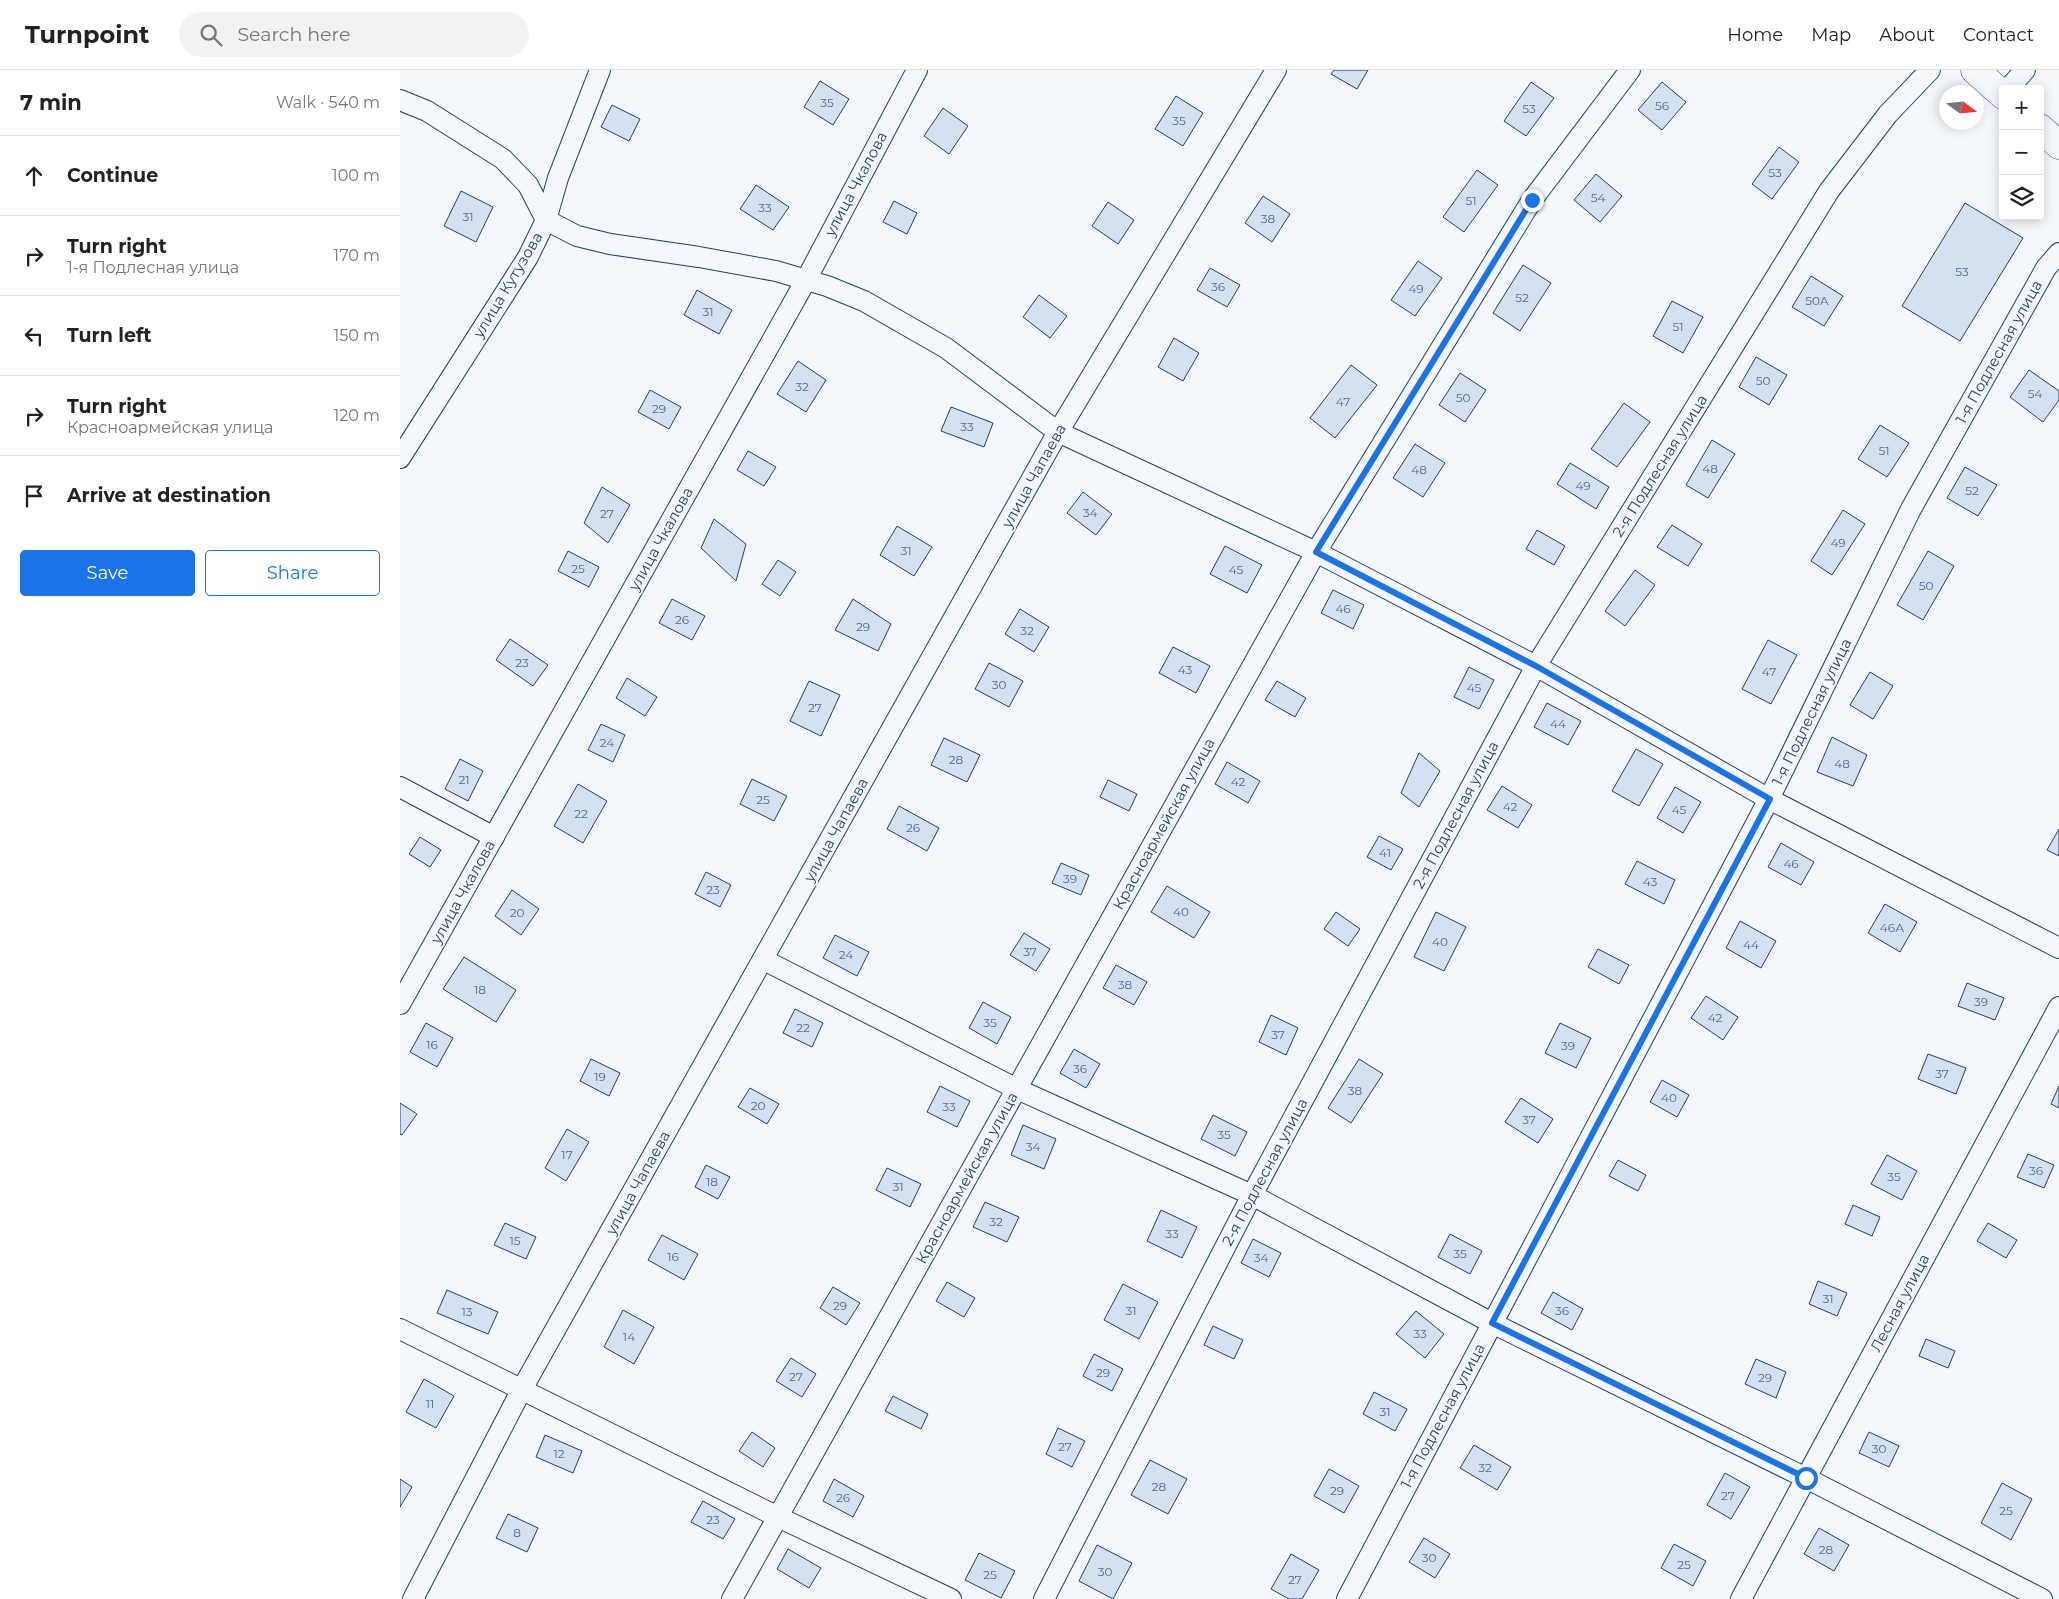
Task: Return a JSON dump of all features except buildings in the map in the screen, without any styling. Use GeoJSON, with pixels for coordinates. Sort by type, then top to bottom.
{"type":"FeatureCollection","features":[{"type":"Feature","properties":{"kind":"street","name":"улица Кутузова"},"geometry":{"type":"LineString","coordinates":[[400,458],[528,257],[546,220],[558,178],[600,70]]}},
{"type":"Feature","properties":{"kind":"street","name":"улица Чкалова"},"geometry":{"type":"LineString","coordinates":[[400,1004],[806,280],[917,70]]}},
{"type":"Feature","properties":{"kind":"street","name":"улица Чапаева"},"geometry":{"type":"LineString","coordinates":[[413,1599],[522,1389],[764,960],[1058,432],[1276,70]]}},
{"type":"Feature","properties":{"kind":"street","name":"Красноармейская улица"},"geometry":{"type":"LineString","coordinates":[[732,1599],[1316,552],[1532,200],[1630,70]]}},
{"type":"Feature","properties":{"kind":"street","name":"2-я Подлесная улица"},"geometry":{"type":"LineString","coordinates":[[1044,1599],[1252,1196],[1536,666],[1829,191],[1888,114],[1930,70]]}},
{"type":"Feature","properties":{"kind":"street"},"geometry":{"type":"LineString","coordinates":[[1974,70],[1999,92]]}},
{"type":"Feature","properties":{"kind":"street"},"geometry":{"type":"LineString","coordinates":[[2012,85],[2025,70]]}},
{"type":"Feature","properties":{"kind":"street"},"geometry":{"type":"LineString","coordinates":[[400,100],[427,111],[503,159],[528,185],[546,220],[577,236],[610,244],[700,256],[776,271],[827,286],[864,301],[946,348],[1058,432],[1316,552],[1536,666],[1770,799],[2059,948]]}},
{"type":"Feature","properties":{"kind":"street"},"geometry":{"type":"LineString","coordinates":[[2042,130],[2059,145]]}},
{"type":"Feature","properties":{"kind":"street","name":"1-я Подлесная улица"},"geometry":{"type":"LineString","coordinates":[[1347,1599],[1770,799],[1910,509],[2046,268],[2059,253]]}},
{"type":"Feature","properties":{"kind":"street"},"geometry":{"type":"LineString","coordinates":[[400,787],[494,837]]}},
{"type":"Feature","properties":{"kind":"street"},"geometry":{"type":"LineString","coordinates":[[764,960],[1017,1089],[1252,1196],[1492,1323],[1806,1478],[2042,1599]]}},
{"type":"Feature","properties":{"kind":"street","name":"Лесная улица"},"geometry":{"type":"LineString","coordinates":[[1741,1599],[2059,1007]]}},
{"type":"Feature","properties":{"kind":"street"},"geometry":{"type":"LineString","coordinates":[[400,1329],[778,1517],[951,1599]]}},
{"type":"Feature","properties":{"kind":"route"},"geometry":{"type":"LineString","coordinates":[[1532,200],[1316,552],[1536,666],[1770,799],[1492,1323],[1806,1478]]}}]}
